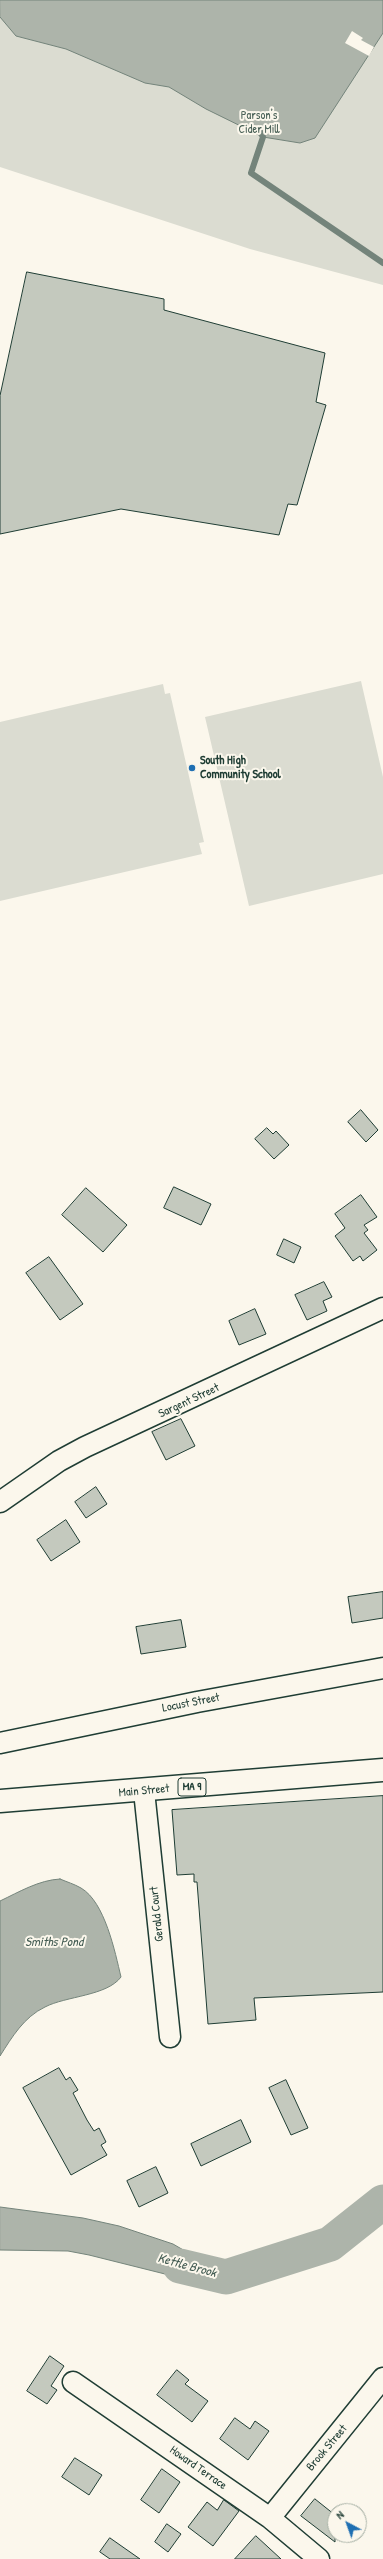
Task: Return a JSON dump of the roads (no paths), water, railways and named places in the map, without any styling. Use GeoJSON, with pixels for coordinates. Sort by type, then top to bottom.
{"type":"FeatureCollection","features":[{"type":"Feature","properties":{"kind":"highway","name":"Main Street"},"geometry":{"type":"LineString","coordinates":[[0,1801],[144,1791],[383,1770]]}},
{"type":"Feature","properties":{"kind":"street","name":"Sargent Street"},"geometry":{"type":"LineString","coordinates":[[0,1502],[59,1461],[85,1447],[383,1308]]}},
{"type":"Feature","properties":{"kind":"street","name":"Locust Street"},"geometry":{"type":"LineString","coordinates":[[0,1743],[197,1702],[383,1668]]}},
{"type":"Feature","properties":{"kind":"street","name":"Gerald Court"},"geometry":{"type":"LineString","coordinates":[[144,1791],[170,2037]]}},
{"type":"Feature","properties":{"kind":"street","name":"Brook Street"},"geometry":{"type":"LineString","coordinates":[[270,2518],[383,2378]]}},
{"type":"Feature","properties":{"kind":"street","name":"Howard Terrace"},"geometry":{"type":"LineString","coordinates":[[73,2382],[270,2518],[319,2559]]}},
{"type":"Feature","properties":{"kind":"water"},"geometry":{"type":"Polygon","coordinates":[[[0,0],[383,0],[383,33],[315,138],[300,143],[263,137],[206,109],[169,87],[145,83],[66,49],[16,36],[0,17],[0,0]]]}},
{"type":"Feature","properties":{"kind":"water","name":"Smiths Pond"},"geometry":{"type":"Polygon","coordinates":[[[60,1879],[81,1888],[97,1904],[108,1928],[121,1977],[115,1983],[106,1988],[54,2003],[38,2011],[19,2028],[0,2056],[0,1901],[37,1884],[60,1879]]]}},
{"type":"Feature","properties":{"kind":"water"},"geometry":{"type":"Polygon","coordinates":[[[0,2207],[83,2218],[119,2226],[173,2244],[204,2262],[223,2262],[226,2277],[217,2287],[68,2251],[0,2250],[0,2207]]]}},
{"type":"Feature","properties":{"kind":"waterway"},"geometry":{"type":"LineString","coordinates":[[259,130],[263,137],[251,173],[383,263]]}},
{"type":"Feature","properties":{"kind":"waterway","name":"Kettle Brook"},"geometry":{"type":"LineString","coordinates":[[180,2266],[226,2277],[330,2244],[383,2202]]}},
{"type":"Feature","properties":{"kind":"place","name":"South High Community School"},"geometry":{"type":"Point","coordinates":[192,768]}},
{"type":"Feature","properties":{"kind":"park label","name":"Parson's Cider Mill"},"geometry":{"type":"Point","coordinates":[259,123]}}]}
